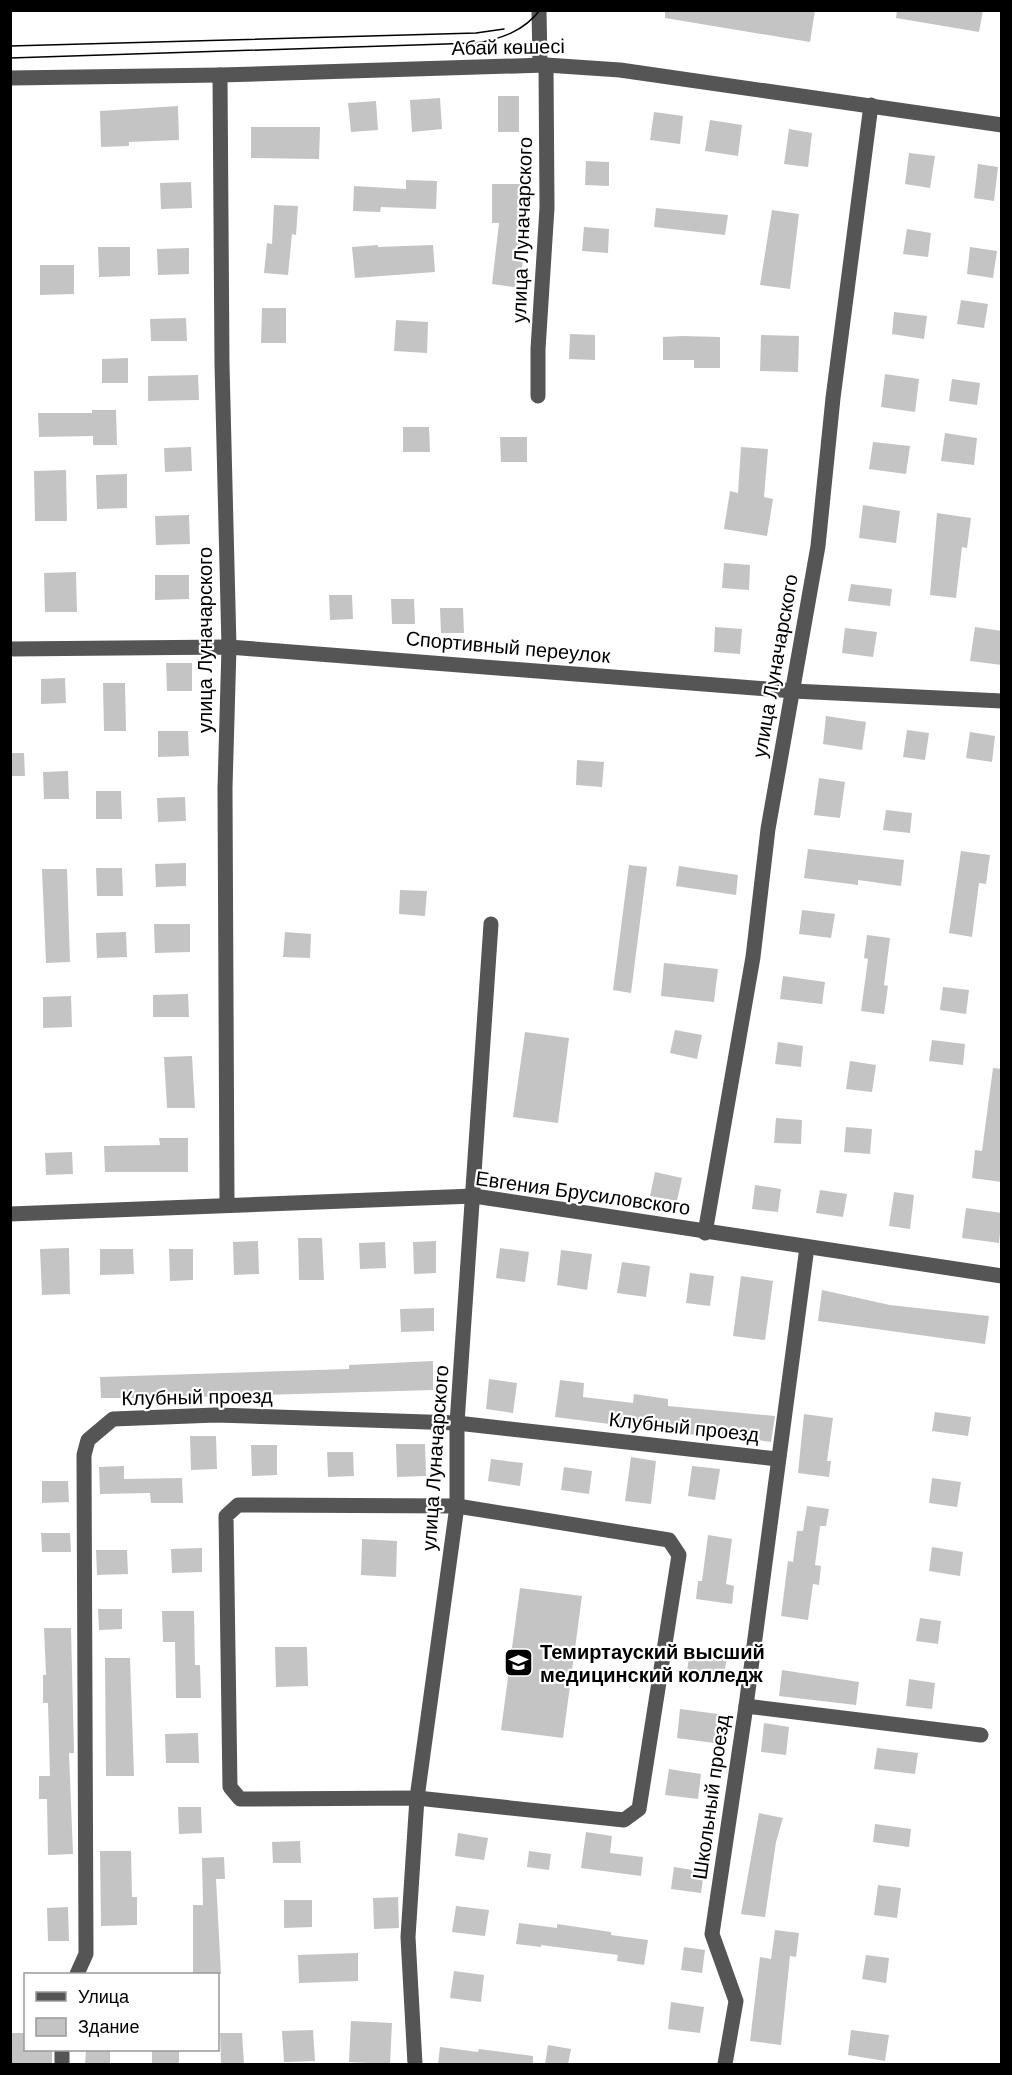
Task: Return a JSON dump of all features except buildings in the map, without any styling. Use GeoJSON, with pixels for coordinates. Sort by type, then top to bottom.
{"type":"FeatureCollection","features":[{"type":"Feature","properties":{"kind":"street","name":"улица Луначарского"},"geometry":{"type":"LineString","coordinates":[[538,10],[543,65],[547,208],[538,349],[538,396]]}},
{"type":"Feature","properties":{"kind":"street","name":"Абай көшесі"},"geometry":{"type":"LineString","coordinates":[[10,78],[220,75],[543,65],[620,70],[1002,125]]}},
{"type":"Feature","properties":{"kind":"street","name":"улица Луначарского"},"geometry":{"type":"LineString","coordinates":[[220,75],[222,364],[228,646],[225,788],[227,1205]]}},
{"type":"Feature","properties":{"kind":"street","name":"улица Луначарского"},"geometry":{"type":"LineString","coordinates":[[705,1233],[753,957],[768,829],[818,546],[833,398],[871,105]]}},
{"type":"Feature","properties":{"kind":"street","name":"Спортивный переулок"},"geometry":{"type":"LineString","coordinates":[[10,649],[228,646],[793,691],[1002,701]]}},
{"type":"Feature","properties":{"kind":"street","name":"улица Луначарского"},"geometry":{"type":"LineString","coordinates":[[415,2064],[408,1937],[417,1798],[457,1506],[457,1423],[491,924]]}},
{"type":"Feature","properties":{"kind":"street","name":"Евгения Брусиловского"},"geometry":{"type":"LineString","coordinates":[[10,1214],[474,1196],[705,1233],[1002,1276]]}},
{"type":"Feature","properties":{"kind":"street","name":"Школьный проезд"},"geometry":{"type":"LineString","coordinates":[[725,2064],[736,2001],[712,1934],[746,1706],[807,1246]]}},
{"type":"Feature","properties":{"kind":"street","name":"Клубный проезд"},"geometry":{"type":"LineString","coordinates":[[77,1973],[86,1954],[84,1455],[87,1440],[113,1419],[216,1415],[457,1423],[777,1459]]}},
{"type":"Feature","properties":{"kind":"street"},"geometry":{"type":"LineString","coordinates":[[238,1505],[457,1506],[669,1540],[679,1555],[639,1809],[624,1820],[417,1798],[240,1799],[230,1787],[226,1516],[238,1505]]}},
{"type":"Feature","properties":{"kind":"street"},"geometry":{"type":"LineString","coordinates":[[746,1706],[981,1735]]}},
{"type":"Feature","properties":{"kind":"tram line"},"geometry":{"type":"LineString","coordinates":[[10,58],[476,43],[519,29],[540,10]]}},
{"type":"Feature","properties":{"kind":"tram line"},"geometry":{"type":"LineString","coordinates":[[10,46],[476,33],[504,29]]}},
{"type":"Feature","properties":{"kind":"place","name":"Темиртауский высший медицинский колледж"},"geometry":{"type":"Point","coordinates":[519,1663]}}]}
